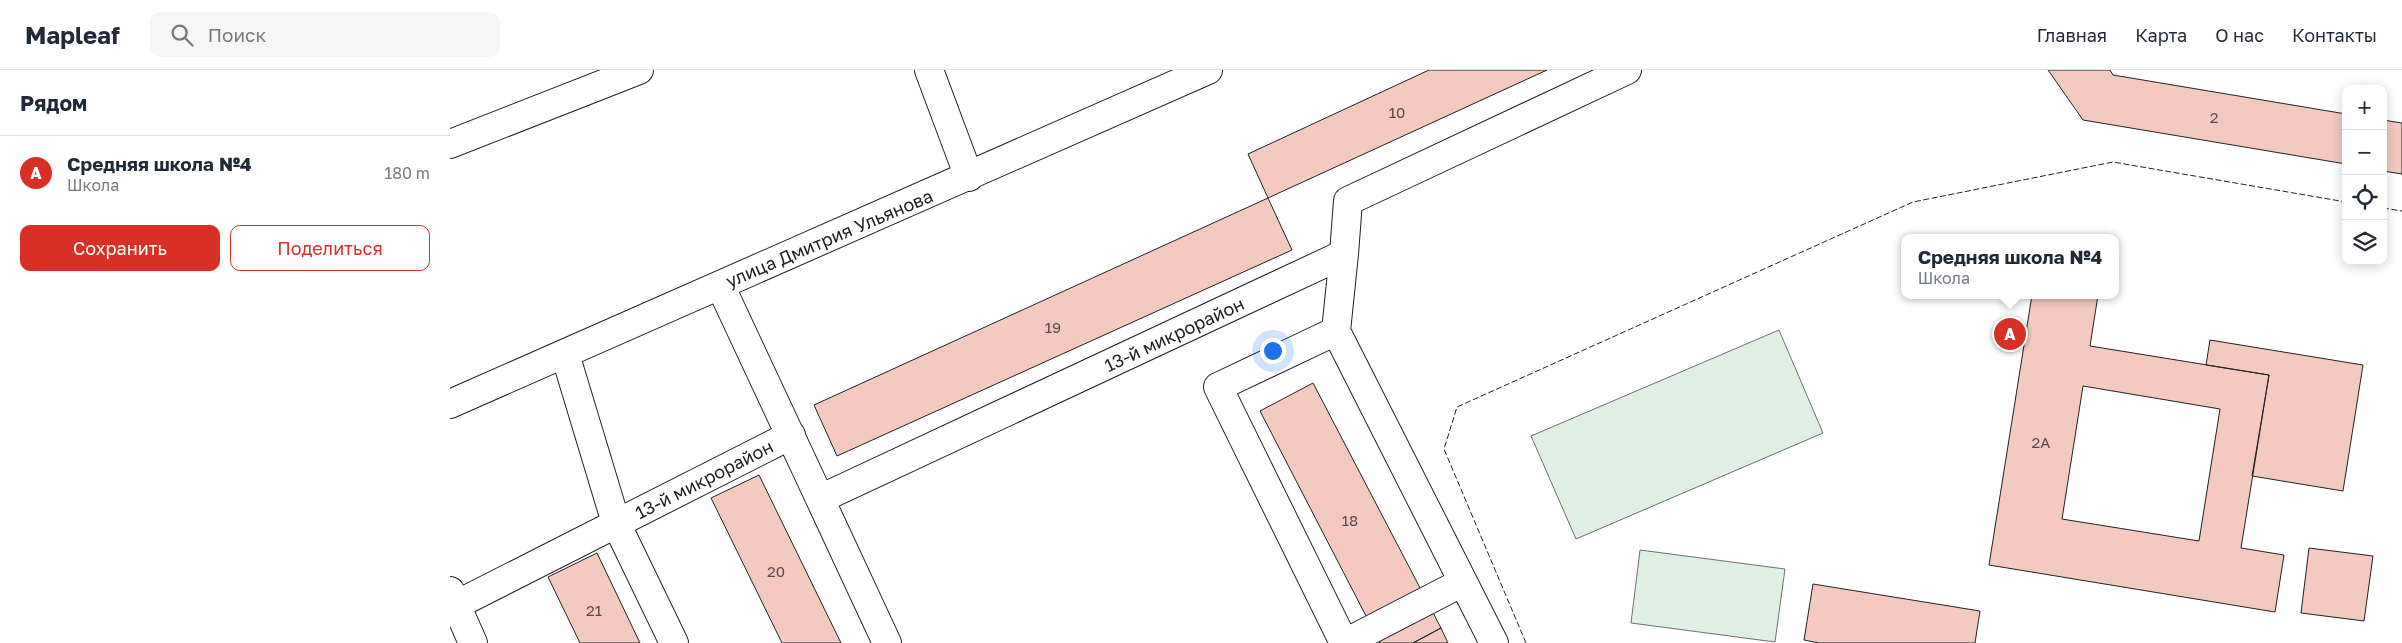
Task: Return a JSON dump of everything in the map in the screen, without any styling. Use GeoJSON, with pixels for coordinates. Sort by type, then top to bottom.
{"type":"FeatureCollection","features":[{"type":"Feature","properties":{"kind":"street"},"geometry":{"type":"LineString","coordinates":[[450,144],[639,70]]}},
{"type":"Feature","properties":{"kind":"street"},"geometry":{"type":"LineString","coordinates":[[929,70],[969,177]]}},
{"type":"Feature","properties":{"kind":"street","name":"улица Дмитрия Ульянова"},"geometry":{"type":"LineString","coordinates":[[450,404],[969,177],[1208,70]]}},
{"type":"Feature","properties":{"kind":"street"},"geometry":{"type":"LineString","coordinates":[[1494,643],[1336,331],[1348,201],[1627,70]]}},
{"type":"Feature","properties":{"kind":"street","name":"13-й микрорайон"},"geometry":{"type":"LineString","coordinates":[[820,499],[1344,254]]}},
{"type":"Feature","properties":{"kind":"street"},"geometry":{"type":"LineString","coordinates":[[720,285],[887,643]]}},
{"type":"Feature","properties":{"kind":"street"},"geometry":{"type":"LineString","coordinates":[[1336,331],[1218,387],[1345,643],[1463,582]]}},
{"type":"Feature","properties":{"kind":"street"},"geometry":{"type":"LineString","coordinates":[[565,354],[616,523]]}},
{"type":"Feature","properties":{"kind":"street","name":"13-й микрорайон"},"geometry":{"type":"LineString","coordinates":[[473,643],[452,602],[616,523],[791,435]]}},
{"type":"Feature","properties":{"kind":"street","name":"13-й микрорайон"},"geometry":{"type":"LineString","coordinates":[[616,523],[674,643]]}},
{"type":"Feature","properties":{"kind":"green space"},"geometry":{"type":"Polygon","coordinates":[[[1779,330],[1823,433],[1576,539],[1531,436],[1779,330]]]}},
{"type":"Feature","properties":{"kind":"green space"},"geometry":{"type":"Polygon","coordinates":[[[1640,550],[1785,569],[1775,642],[1631,623],[1640,550]]]}},
{"type":"Feature","properties":{"kind":"building"},"geometry":{"type":"Polygon","coordinates":[[[1429,70],[1547,70],[1268,198],[1248,154],[1429,70]]]}},
{"type":"Feature","properties":{"kind":"building"},"geometry":{"type":"Polygon","coordinates":[[[2048,70],[2110,70],[2113,75],[2342,113],[2342,163],[2083,120],[2048,70]]]}},
{"type":"Feature","properties":{"kind":"building"},"geometry":{"type":"Polygon","coordinates":[[[2387,121],[2402,123],[2402,174],[2387,172],[2387,121]]]}},
{"type":"Feature","properties":{"kind":"building"},"geometry":{"type":"Polygon","coordinates":[[[1268,198],[1292,250],[837,456],[814,405],[1268,198]]]}},
{"type":"Feature","properties":{"kind":"building"},"geometry":{"type":"Polygon","coordinates":[[[2031,299],[2097,299],[2090,346],[2269,375],[2241,548],[2284,555],[2275,612],[1989,565],[2031,299]],[[2083,386],[2062,519],[2199,541],[2220,409],[2083,386]]]}},
{"type":"Feature","properties":{"kind":"building"},"geometry":{"type":"Polygon","coordinates":[[[2210,340],[2363,365],[2343,491],[2252,476],[2269,375],[2206,365],[2210,340]]]}},
{"type":"Feature","properties":{"kind":"building"},"geometry":{"type":"Polygon","coordinates":[[[1313,383],[1441,628],[1413,643],[1380,643],[1260,411],[1313,383]]]}},
{"type":"Feature","properties":{"kind":"building"},"geometry":{"type":"Polygon","coordinates":[[[759,475],[841,643],[782,643],[711,498],[759,475]]]}},
{"type":"Feature","properties":{"kind":"building"},"geometry":{"type":"Polygon","coordinates":[[[2309,548],[2373,556],[2364,621],[2301,613],[2309,548]]]}},
{"type":"Feature","properties":{"kind":"building"},"geometry":{"type":"Polygon","coordinates":[[[597,553],[640,643],[580,643],[548,577],[597,553]]]}},
{"type":"Feature","properties":{"kind":"building"},"geometry":{"type":"Polygon","coordinates":[[[1813,584],[1980,611],[1975,643],[1819,643],[1804,640],[1813,584]]]}},
{"type":"Feature","properties":{"kind":"building"},"geometry":{"type":"Polygon","coordinates":[[[1441,628],[1448,643],[1413,643],[1441,628]]]}},
{"type":"Feature","properties":{"kind":"fence"},"geometry":{"type":"LineString","coordinates":[[1526,643],[1444,449],[1457,407],[1913,202],[2113,162],[2342,201]]}},
{"type":"Feature","properties":{"kind":"fence"},"geometry":{"type":"LineString","coordinates":[[2387,209],[2402,211]]}},
{"type":"Feature","properties":{"kind":"place","name":"Средняя школа №4"},"geometry":{"type":"Point","coordinates":[2010,334]}}]}
